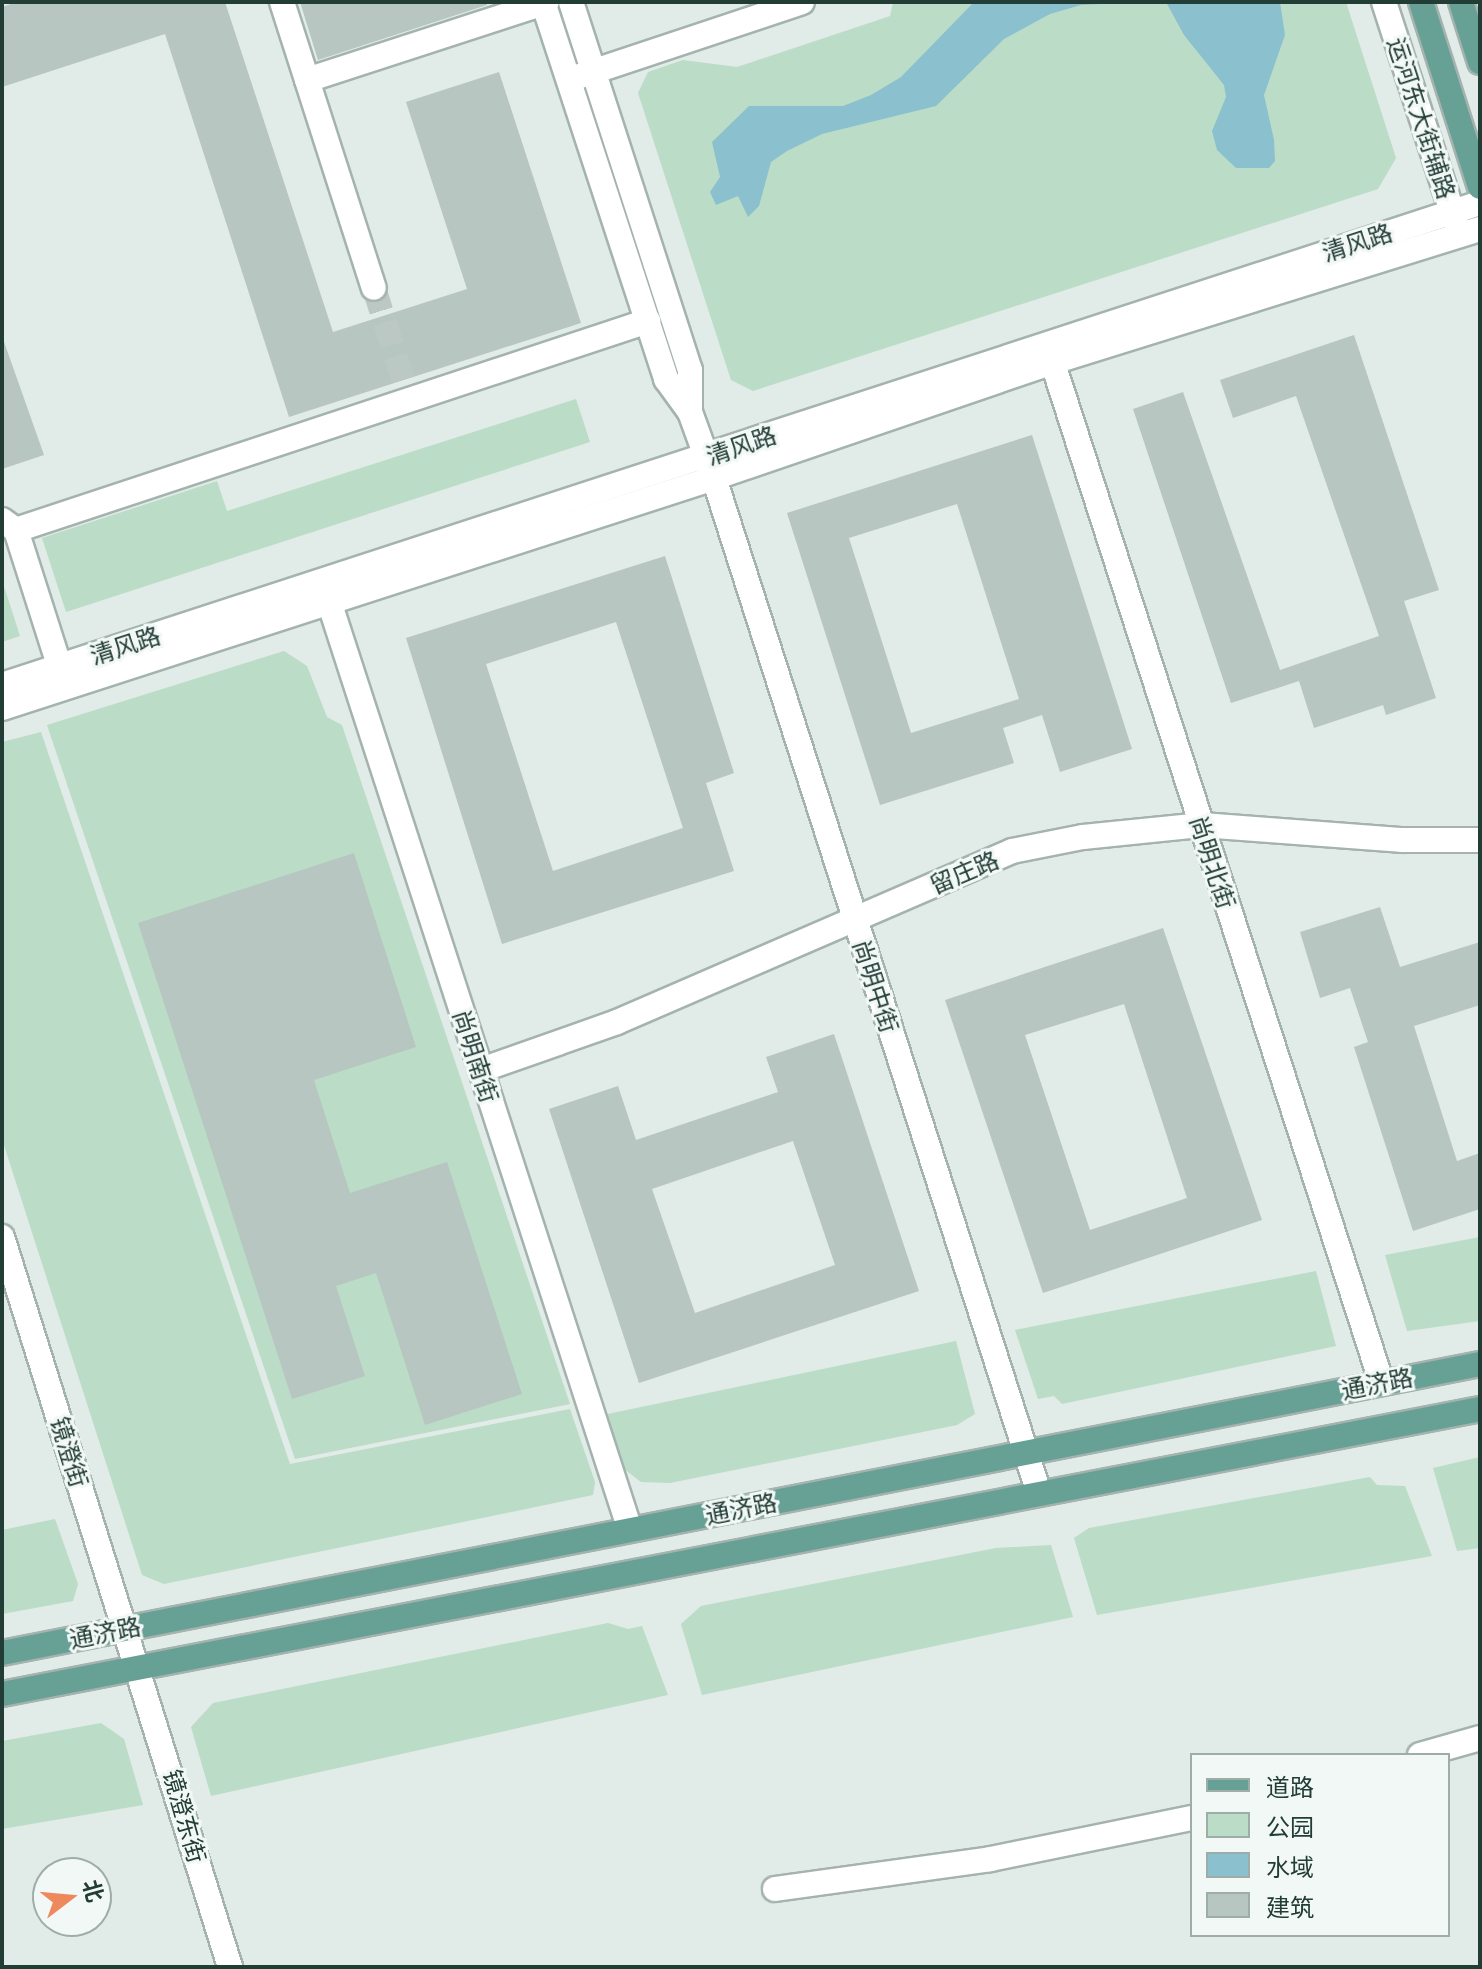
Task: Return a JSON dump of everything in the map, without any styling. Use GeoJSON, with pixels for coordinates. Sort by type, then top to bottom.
{"type":"FeatureCollection","features":[{"type":"Feature","properties":{"kind":"main road"},"geometry":{"type":"LineString","coordinates":[[1421,2],[1480,187]]}},
{"type":"Feature","properties":{"kind":"main road"},"geometry":{"type":"LineString","coordinates":[[1461,2],[1480,62]]}},
{"type":"Feature","properties":{"kind":"main road","name":"通济路"},"geometry":{"type":"LineString","coordinates":[[2,1653],[1480,1364]]}},
{"type":"Feature","properties":{"kind":"main road","name":"通济路"},"geometry":{"type":"LineString","coordinates":[[2,1694],[1480,1409]]}},
{"type":"Feature","properties":{"kind":"street"},"geometry":{"type":"LineString","coordinates":[[282,2],[374,288]]}},
{"type":"Feature","properties":{"kind":"street"},"geometry":{"type":"LineString","coordinates":[[307,80],[544,2],[581,76],[690,370],[690,412]]}},
{"type":"Feature","properties":{"kind":"street"},"geometry":{"type":"LineString","coordinates":[[571,2],[581,76],[648,321],[666,379],[690,412]]}},
{"type":"Feature","properties":{"kind":"street"},"geometry":{"type":"LineString","coordinates":[[581,76],[802,2]]}},
{"type":"Feature","properties":{"kind":"street","name":"运河东大街辅路"},"geometry":{"type":"LineString","coordinates":[[1384,2],[1464,225]]}},
{"type":"Feature","properties":{"kind":"street","name":"清风路"},"geometry":{"type":"LineString","coordinates":[[2,708],[64,677],[710,468],[1049,352],[1464,225],[1480,203]]}},
{"type":"Feature","properties":{"kind":"street"},"geometry":{"type":"LineString","coordinates":[[64,677],[9,525],[407,393],[648,321]]}},
{"type":"Feature","properties":{"kind":"street","name":"尚明北街"},"geometry":{"type":"LineString","coordinates":[[1049,352],[1381,1381]]}},
{"type":"Feature","properties":{"kind":"street","name":"尚明中街"},"geometry":{"type":"LineString","coordinates":[[690,412],[1039,1493]]}},
{"type":"Feature","properties":{"kind":"street","name":"尚明南街"},"geometry":{"type":"LineString","coordinates":[[326,592],[630,1530]]}},
{"type":"Feature","properties":{"kind":"street","name":"清风路"},"geometry":{"type":"LineString","coordinates":[[2,685],[64,677]]}},
{"type":"Feature","properties":{"kind":"street","name":"留庄路"},"geometry":{"type":"LineString","coordinates":[[481,1070],[617,1022],[1012,851],[1083,837],[1202,825],[1403,840],[1480,840]]}},
{"type":"Feature","properties":{"kind":"street","name":"镜澄街"},"geometry":{"type":"LineString","coordinates":[[2,1237],[138,1667]]}},
{"type":"Feature","properties":{"kind":"street","name":"镜澄东街"},"geometry":{"type":"LineString","coordinates":[[138,1667],[230,1967]]}},
{"type":"Feature","properties":{"kind":"street"},"geometry":{"type":"LineString","coordinates":[[1427,1753],[1480,1738]]}},
{"type":"Feature","properties":{"kind":"street"},"geometry":{"type":"LineString","coordinates":[[775,1889],[990,1859],[1190,1818]]}},
{"type":"Feature","properties":{"kind":"green space"},"geometry":{"type":"Polygon","coordinates":[[[893,2],[1346,2],[1396,158],[1378,189],[753,391],[731,380],[638,93],[648,72],[683,60],[737,67],[890,16],[893,2]]]}},
{"type":"Feature","properties":{"kind":"green space"},"geometry":{"type":"Polygon","coordinates":[[[576,399],[590,442],[66,612],[42,538],[217,481],[227,511],[576,399]]]}},
{"type":"Feature","properties":{"kind":"green space"},"geometry":{"type":"Polygon","coordinates":[[[2,580],[20,636],[2,642],[2,580]]]}},
{"type":"Feature","properties":{"kind":"green space"},"geometry":{"type":"Polygon","coordinates":[[[284,651],[307,666],[327,717],[342,725],[570,1404],[295,1459],[47,725],[284,651]]]}},
{"type":"Feature","properties":{"kind":"green space"},"geometry":{"type":"Polygon","coordinates":[[[41,732],[290,1464],[570,1409],[595,1482],[593,1495],[164,1584],[142,1575],[2,1139],[2,742],[41,732]]]}},
{"type":"Feature","properties":{"kind":"green space"},"geometry":{"type":"Polygon","coordinates":[[[1480,1237],[1480,1321],[1407,1331],[1385,1255],[1480,1237]]]}},
{"type":"Feature","properties":{"kind":"green space"},"geometry":{"type":"Polygon","coordinates":[[[1316,1271],[1336,1346],[1062,1404],[1054,1396],[1038,1399],[1015,1330],[1316,1271]]]}},
{"type":"Feature","properties":{"kind":"green space"},"geometry":{"type":"Polygon","coordinates":[[[956,1341],[975,1414],[957,1425],[670,1483],[641,1482],[619,1465],[603,1415],[956,1341]]]}},
{"type":"Feature","properties":{"kind":"green space"},"geometry":{"type":"Polygon","coordinates":[[[1480,1457],[1480,1548],[1457,1551],[1433,1468],[1480,1457]]]}},
{"type":"Feature","properties":{"kind":"green space"},"geometry":{"type":"Polygon","coordinates":[[[1370,1477],[1377,1485],[1405,1486],[1432,1556],[1097,1615],[1074,1538],[1089,1528],[1370,1477]]]}},
{"type":"Feature","properties":{"kind":"green space"},"geometry":{"type":"Polygon","coordinates":[[[55,1519],[78,1584],[73,1601],[2,1614],[2,1530],[55,1519]]]}},
{"type":"Feature","properties":{"kind":"green space"},"geometry":{"type":"Polygon","coordinates":[[[1051,1545],[1073,1617],[702,1695],[681,1624],[701,1606],[996,1548],[1051,1545]]]}},
{"type":"Feature","properties":{"kind":"green space"},"geometry":{"type":"Polygon","coordinates":[[[608,1623],[628,1629],[642,1626],[668,1695],[211,1796],[191,1727],[213,1703],[608,1623]]]}},
{"type":"Feature","properties":{"kind":"green space"},"geometry":{"type":"Polygon","coordinates":[[[101,1723],[124,1739],[143,1805],[2,1829],[2,1741],[101,1723]]]}},
{"type":"Feature","properties":{"kind":"water"},"geometry":{"type":"Polygon","coordinates":[[[974,2],[1137,2],[1081,5],[1050,14],[1004,39],[936,106],[822,134],[787,151],[771,162],[759,206],[748,217],[738,196],[716,205],[710,192],[720,177],[712,142],[749,106],[843,106],[871,95],[901,77],[974,2]]]}},
{"type":"Feature","properties":{"kind":"water"},"geometry":{"type":"Polygon","coordinates":[[[1166,2],[1280,2],[1285,35],[1264,95],[1274,140],[1275,161],[1269,168],[1236,168],[1217,150],[1212,131],[1226,97],[1224,85],[1184,35],[1166,2]]]}},
{"type":"Feature","properties":{"kind":"building"},"geometry":{"type":"Polygon","coordinates":[[[17,2],[225,2],[333,332],[467,289],[406,102],[499,72],[581,323],[289,417],[165,34],[2,87],[2,7],[17,2]]]}},
{"type":"Feature","properties":{"kind":"building"},"geometry":{"type":"Polygon","coordinates":[[[300,2],[487,2],[487,5],[318,60],[300,2]]]}},
{"type":"Feature","properties":{"kind":"building"},"geometry":{"type":"Polygon","coordinates":[[[1354,335],[1439,590],[1404,601],[1436,698],[1386,715],[1383,705],[1314,728],[1299,681],[1231,703],[1133,409],[1183,392],[1280,670],[1379,636],[1296,396],[1233,418],[1220,380],[1354,335]]]}},
{"type":"Feature","properties":{"kind":"building"},"geometry":{"type":"Polygon","coordinates":[[[2,336],[44,455],[2,469],[2,336]]]}},
{"type":"Feature","properties":{"kind":"building"},"geometry":{"type":"Polygon","coordinates":[[[1032,435],[1132,749],[1060,772],[1042,715],[1003,728],[1014,763],[880,805],[787,513],[1032,435]],[[957,504],[849,538],[911,733],[1019,699],[957,504]]]}},
{"type":"Feature","properties":{"kind":"building"},"geometry":{"type":"Polygon","coordinates":[[[665,556],[734,773],[706,783],[734,871],[502,944],[406,638],[665,556]],[[616,622],[486,664],[553,871],[683,828],[616,622]]]}},
{"type":"Feature","properties":{"kind":"building"},"geometry":{"type":"Polygon","coordinates":[[[354,853],[416,1047],[314,1080],[350,1193],[447,1162],[522,1394],[425,1425],[376,1273],[336,1286],[365,1376],[292,1399],[138,923],[354,853]]]}},
{"type":"Feature","properties":{"kind":"building"},"geometry":{"type":"Polygon","coordinates":[[[1380,907],[1400,967],[1480,942],[1480,1005],[1414,1026],[1457,1161],[1480,1153],[1480,1209],[1413,1231],[1354,1047],[1368,1042],[1350,988],[1320,998],[1300,932],[1380,907]]]}},
{"type":"Feature","properties":{"kind":"building"},"geometry":{"type":"Polygon","coordinates":[[[1163,928],[1262,1220],[1043,1293],[945,1000],[1163,928]],[[1124,1004],[1025,1035],[1090,1230],[1187,1198],[1124,1004]]]}},
{"type":"Feature","properties":{"kind":"building"},"geometry":{"type":"Polygon","coordinates":[[[834,1034],[919,1291],[639,1383],[549,1109],[618,1086],[636,1140],[778,1092],[766,1057],[834,1034]],[[793,1141],[652,1189],[695,1313],[835,1265],[793,1141]]]}},
{"type":"Feature","properties":{"kind":"tunnel"},"geometry":{"type":"LineString","coordinates":[[374,288],[405,386]]}}]}
